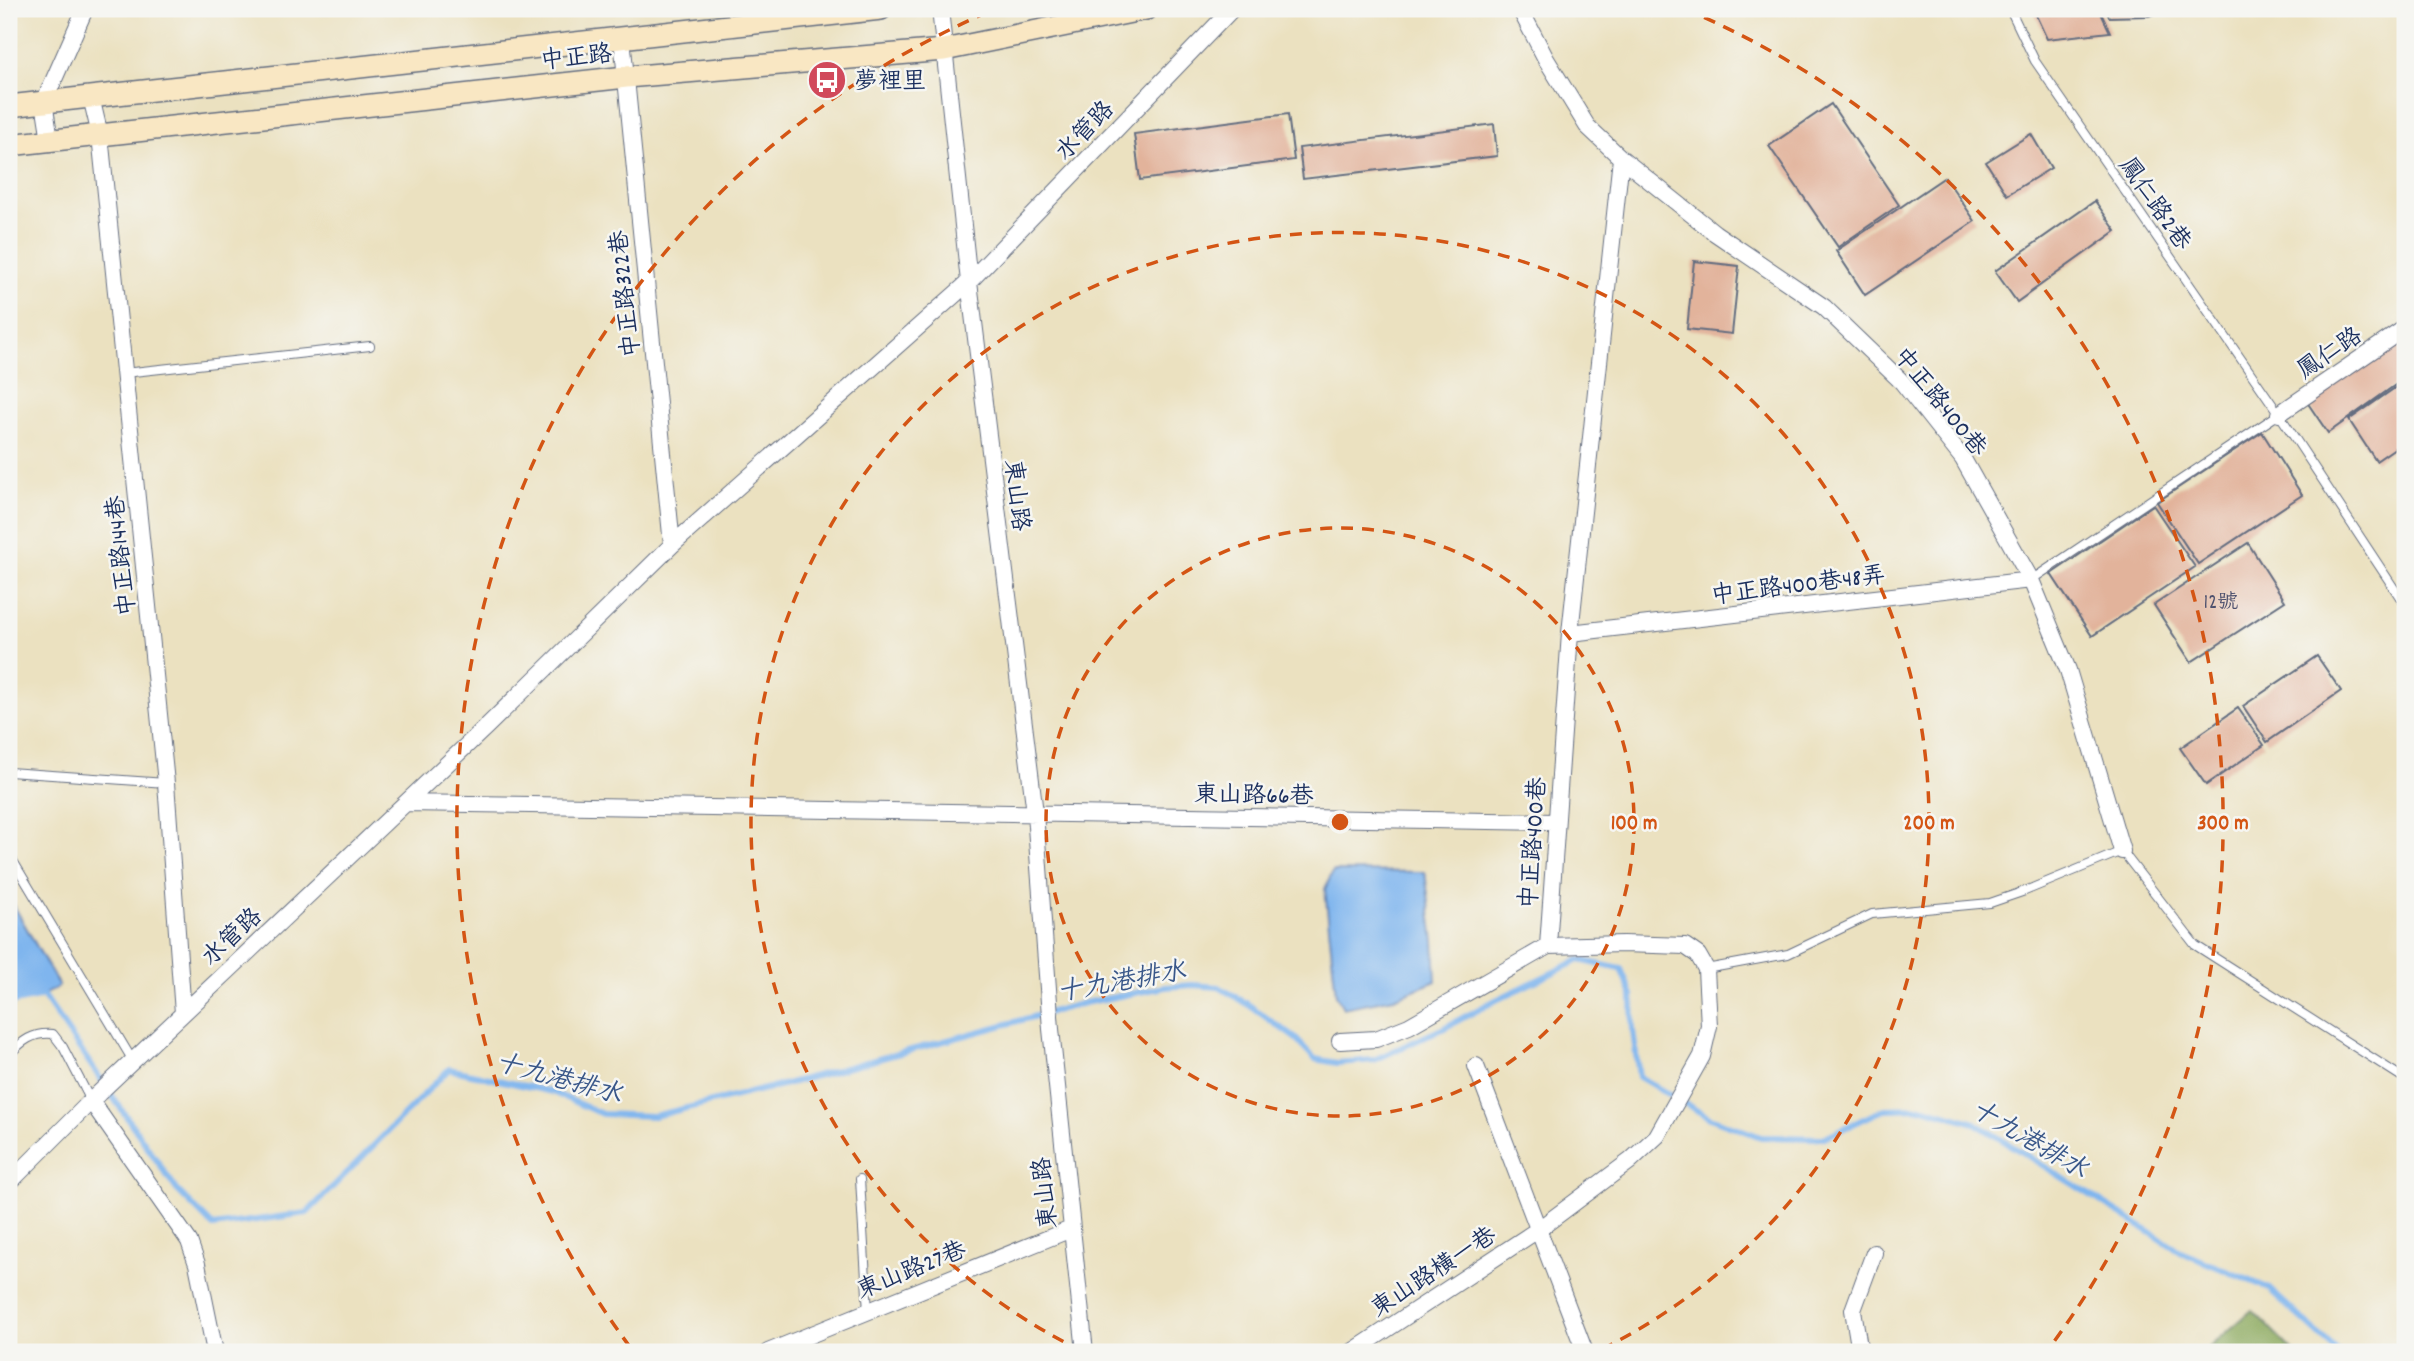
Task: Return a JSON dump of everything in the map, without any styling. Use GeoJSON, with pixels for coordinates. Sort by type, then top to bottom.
{"type":"FeatureCollection","features":[{"type":"Feature","properties":{"kind":"main road","name":"中正路"},"geometry":{"type":"LineString","coordinates":[[9,106],[881,9]]}},
{"type":"Feature","properties":{"kind":"main road","name":"中正路"},"geometry":{"type":"LineString","coordinates":[[9,145],[626,78],[944,50],[1146,9]]}},
{"type":"Feature","properties":{"kind":"street"},"geometry":{"type":"LineString","coordinates":[[50,140],[44,102],[85,9]]}},
{"type":"Feature","properties":{"kind":"street","name":"東山路"},"geometry":{"type":"LineString","coordinates":[[940,9],[969,282],[1035,813],[1051,1029],[1085,1352]]}},
{"type":"Feature","properties":{"kind":"street","name":"水管路"},"geometry":{"type":"LineString","coordinates":[[9,1183],[95,1097],[487,726],[672,545],[969,282],[1232,9]]}},
{"type":"Feature","properties":{"kind":"street","name":"中正路400巷"},"geometry":{"type":"LineString","coordinates":[[1520,9],[1546,59],[1587,126],[1621,158],[1715,233],[1824,307],[1902,382],[1963,459],[2031,580],[2068,670],[2122,851]]}},
{"type":"Feature","properties":{"kind":"street","name":"中正路322巷"},"geometry":{"type":"LineString","coordinates":[[622,38],[672,545]]}},
{"type":"Feature","properties":{"kind":"street","name":"中正路144巷"},"geometry":{"type":"LineString","coordinates":[[91,97],[100,135],[166,783],[183,1013]]}},
{"type":"Feature","properties":{"kind":"street","name":"中正路400巷"},"geometry":{"type":"LineString","coordinates":[[1548,946],[1570,633],[1621,158]]}},
{"type":"Feature","properties":{"kind":"street","name":"鳳仁路"},"geometry":{"type":"LineString","coordinates":[[2279,414],[2405,328]]}},
{"type":"Feature","properties":{"kind":"street","name":"中正路400巷48弄"},"geometry":{"type":"LineString","coordinates":[[1570,633],[2031,580]]}},
{"type":"Feature","properties":{"kind":"street","name":"東山路66巷"},"geometry":{"type":"LineString","coordinates":[[405,803],[1555,822]]}},
{"type":"Feature","properties":{"kind":"street"},"geometry":{"type":"LineString","coordinates":[[1340,1041],[1376,1039],[1409,1026],[1548,946],[1685,946],[1698,955],[1706,969]]}},
{"type":"Feature","properties":{"kind":"street","name":"東山路橫一巷"},"geometry":{"type":"LineString","coordinates":[[1352,1352],[1539,1229],[1630,1161],[1657,1136],[1702,1056],[1709,1027],[1706,969]]}},
{"type":"Feature","properties":{"kind":"street"},"geometry":{"type":"LineString","coordinates":[[1476,1066],[1585,1352]]}},
{"type":"Feature","properties":{"kind":"street"},"geometry":{"type":"LineString","coordinates":[[95,1097],[189,1241],[197,1264],[215,1352]]}},
{"type":"Feature","properties":{"kind":"street","name":"東山路27巷"},"geometry":{"type":"LineString","coordinates":[[768,1352],[1071,1229]]}},
{"type":"Feature","properties":{"kind":"street"},"geometry":{"type":"LineString","coordinates":[[1860,1352],[1853,1310],[1874,1253]]}},
{"type":"Feature","properties":{"kind":"lane","name":"鳳仁路2巷"},"geometry":{"type":"LineString","coordinates":[[2010,9],[2035,61],[2279,414],[2405,605]]}},
{"type":"Feature","properties":{"kind":"lane"},"geometry":{"type":"LineString","coordinates":[[124,373],[370,346]]}},
{"type":"Feature","properties":{"kind":"lane"},"geometry":{"type":"LineString","coordinates":[[2031,580],[2279,414]]}},
{"type":"Feature","properties":{"kind":"lane"},"geometry":{"type":"LineString","coordinates":[[9,772],[166,783]]}},
{"type":"Feature","properties":{"kind":"lane"},"geometry":{"type":"LineString","coordinates":[[1706,969],[1788,954],[1871,914],[1990,902],[2025,891],[2122,851],[2195,945],[2405,1079]]}},
{"type":"Feature","properties":{"kind":"lane"},"geometry":{"type":"LineString","coordinates":[[9,854],[133,1061]]}},
{"type":"Feature","properties":{"kind":"lane"},"geometry":{"type":"LineString","coordinates":[[9,1055],[20,1043],[39,1032],[53,1034],[95,1097]]}},
{"type":"Feature","properties":{"kind":"lane"},"geometry":{"type":"LineString","coordinates":[[860,1179],[868,1312]]}},
{"type":"Feature","properties":{"kind":"green space"},"geometry":{"type":"Polygon","coordinates":[[[2252,1310],[2294,1352],[2204,1352],[2252,1310]]]}},
{"type":"Feature","properties":{"kind":"water"},"geometry":{"type":"Polygon","coordinates":[[[1333,871],[1425,872],[1436,981],[1394,998],[1343,1008],[1336,995],[1325,889],[1333,871]]]}},
{"type":"Feature","properties":{"kind":"water"},"geometry":{"type":"Polygon","coordinates":[[[9,897],[59,986],[29,1000],[9,1000],[9,897]]]}},
{"type":"Feature","properties":{"kind":"building"},"geometry":{"type":"Polygon","coordinates":[[[2033,9],[2099,9],[2110,32],[2047,39],[2033,9]]]}},
{"type":"Feature","properties":{"kind":"building"},"geometry":{"type":"Polygon","coordinates":[[[2106,9],[2166,9],[2149,16],[2109,17],[2106,9]]]}},
{"type":"Feature","properties":{"kind":"building"},"geometry":{"type":"Polygon","coordinates":[[[1831,104],[1899,205],[1838,247],[1769,146],[1831,104]]]}},
{"type":"Feature","properties":{"kind":"building"},"geometry":{"type":"Polygon","coordinates":[[[1288,114],[1294,160],[1140,180],[1134,134],[1288,114]]]}},
{"type":"Feature","properties":{"kind":"building"},"geometry":{"type":"Polygon","coordinates":[[[1494,124],[1497,156],[1303,179],[1299,148],[1494,124]]]}},
{"type":"Feature","properties":{"kind":"building"},"geometry":{"type":"Polygon","coordinates":[[[2031,134],[2051,168],[2007,195],[1986,162],[2031,134]]]}},
{"type":"Feature","properties":{"kind":"building"},"geometry":{"type":"Polygon","coordinates":[[[1945,177],[1975,221],[1865,295],[1836,251],[1945,177]]]}},
{"type":"Feature","properties":{"kind":"building"},"geometry":{"type":"Polygon","coordinates":[[[2095,201],[2116,231],[2017,302],[1995,271],[2095,201]]]}},
{"type":"Feature","properties":{"kind":"building"},"geometry":{"type":"Polygon","coordinates":[[[1694,261],[1739,266],[1732,334],[1687,329],[1694,261]]]}},
{"type":"Feature","properties":{"kind":"building"},"geometry":{"type":"Polygon","coordinates":[[[2405,334],[2405,378],[2328,433],[2307,402],[2405,334]]]}},
{"type":"Feature","properties":{"kind":"building"},"geometry":{"type":"Polygon","coordinates":[[[2405,381],[2405,441],[2376,461],[2349,420],[2405,381]]]}},
{"type":"Feature","properties":{"kind":"building"},"geometry":{"type":"Polygon","coordinates":[[[2262,432],[2302,495],[2198,564],[2157,502],[2262,432]]]}},
{"type":"Feature","properties":{"kind":"building"},"geometry":{"type":"Polygon","coordinates":[[[2153,505],[2195,567],[2092,636],[2051,574],[2153,505]]]}},
{"type":"Feature","properties":{"kind":"building"},"geometry":{"type":"Polygon","coordinates":[[[2248,543],[2285,601],[2191,662],[2154,605],[2248,543]]]}},
{"type":"Feature","properties":{"kind":"building"},"geometry":{"type":"Polygon","coordinates":[[[2317,656],[2341,691],[2267,742],[2243,706],[2317,656]]]}},
{"type":"Feature","properties":{"kind":"building"},"geometry":{"type":"Polygon","coordinates":[[[2238,708],[2264,745],[2206,785],[2180,748],[2238,708]]]}},
{"type":"Feature","properties":{"kind":"waterway","name":"十九港排水"},"geometry":{"type":"LineString","coordinates":[[40,991],[177,1190],[213,1226],[307,1213],[449,1069],[552,1092],[602,1114],[654,1116],[786,1084],[1084,1003],[1165,987],[1192,985],[1219,987],[1246,1003],[1295,1038],[1315,1059],[1337,1063],[1374,1060],[1579,960],[1621,969],[1632,995],[1639,1077],[1710,1118],[1761,1137],[1823,1138],[1885,1109],[1924,1108],[1975,1123],[2183,1253],[2268,1288],[2338,1352]]}},
{"type":"Feature","properties":{"kind":"waterway"},"geometry":{"type":"LineString","coordinates":[[9,1007],[14,1002],[38,997]]}},
{"type":"Feature","properties":{"kind":"place","name":"夢裡里"},"geometry":{"type":"Point","coordinates":[827,80]}}]}
